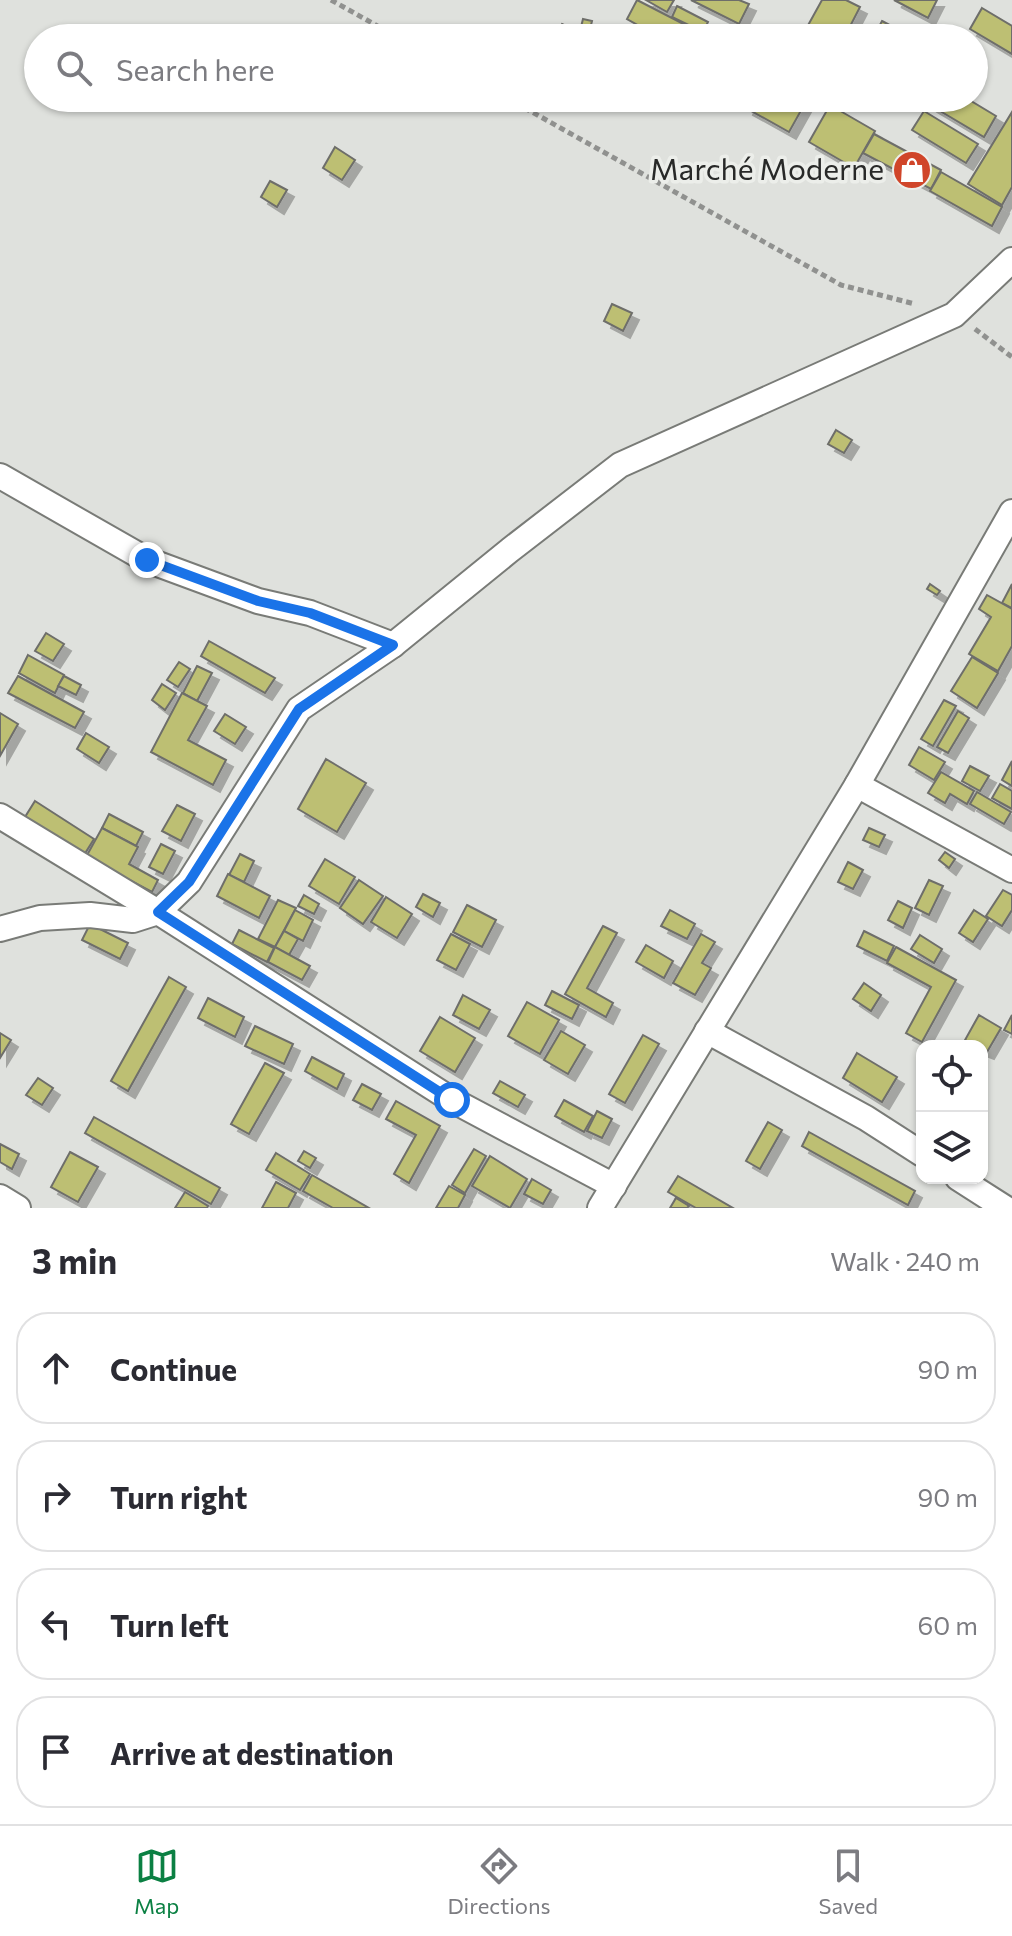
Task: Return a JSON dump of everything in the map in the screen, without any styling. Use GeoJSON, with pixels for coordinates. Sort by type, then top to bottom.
{"type":"FeatureCollection","features":[{"type":"Feature","properties":{"kind":"street"},"geometry":{"type":"LineString","coordinates":[[0,929],[40,918],[90,915],[133,920],[158,912],[189,882],[299,709],[393,645],[620,465],[954,315],[1012,260]]}},
{"type":"Feature","properties":{"kind":"street"},"geometry":{"type":"LineString","coordinates":[[0,476],[147,560],[258,601],[310,613],[393,645]]}},
{"type":"Feature","properties":{"kind":"street"},"geometry":{"type":"LineString","coordinates":[[600,1208],[857,785],[1012,512]]}},
{"type":"Feature","properties":{"kind":"street"},"geometry":{"type":"LineString","coordinates":[[857,785],[1012,870]]}},
{"type":"Feature","properties":{"kind":"street"},"geometry":{"type":"LineString","coordinates":[[0,816],[158,912],[452,1100],[614,1186]]}},
{"type":"Feature","properties":{"kind":"street"},"geometry":{"type":"LineString","coordinates":[[707,1031],[866,1118],[916,1150]]}},
{"type":"Feature","properties":{"kind":"street"},"geometry":{"type":"LineString","coordinates":[[967,1184],[1005,1208]]}},
{"type":"Feature","properties":{"kind":"street"},"geometry":{"type":"LineString","coordinates":[[0,1197],[18,1208]]}},
{"type":"Feature","properties":{"kind":"path"},"geometry":{"type":"LineString","coordinates":[[331,0],[374,24]]}},
{"type":"Feature","properties":{"kind":"path"},"geometry":{"type":"LineString","coordinates":[[532,112],[841,285],[954,315],[1012,357]]}},
{"type":"Feature","properties":{"kind":"building"},"geometry":{"type":"Polygon","coordinates":[[[637,0],[684,24],[636,24],[627,19],[637,0]]]}},
{"type":"Feature","properties":{"kind":"building"},"geometry":{"type":"Polygon","coordinates":[[[646,0],[674,0],[667,12],[646,0]]]}},
{"type":"Feature","properties":{"kind":"building"},"geometry":{"type":"Polygon","coordinates":[[[691,0],[739,0],[749,4],[739,24],[691,0]]]}},
{"type":"Feature","properties":{"kind":"building"},"geometry":{"type":"Polygon","coordinates":[[[822,0],[846,0],[860,7],[851,24],[809,24],[822,0]]]}},
{"type":"Feature","properties":{"kind":"building"},"geometry":{"type":"Polygon","coordinates":[[[894,0],[937,0],[928,18],[894,0]]]}},
{"type":"Feature","properties":{"kind":"building"},"geometry":{"type":"Polygon","coordinates":[[[677,6],[708,22],[686,24],[672,17],[677,6]]]}},
{"type":"Feature","properties":{"kind":"building"},"geometry":{"type":"Polygon","coordinates":[[[982,8],[1012,26],[1012,54],[988,40],[988,24],[973,24],[982,8]]]}},
{"type":"Feature","properties":{"kind":"building"},"geometry":{"type":"Polygon","coordinates":[[[988,111],[996,116],[984,137],[942,112],[988,111]]]}},
{"type":"Feature","properties":{"kind":"building"},"geometry":{"type":"Polygon","coordinates":[[[753,112],[800,112],[789,132],[753,112]]]}},
{"type":"Feature","properties":{"kind":"building"},"geometry":{"type":"Polygon","coordinates":[[[826,112],[842,112],[875,131],[854,168],[809,142],[826,112]]]}},
{"type":"Feature","properties":{"kind":"building"},"geometry":{"type":"Polygon","coordinates":[[[926,112],[978,144],[966,163],[912,130],[926,112]]]}},
{"type":"Feature","properties":{"kind":"building"},"geometry":{"type":"Polygon","coordinates":[[[1012,112],[1012,187],[1002,205],[968,184],[1012,112]]]}},
{"type":"Feature","properties":{"kind":"building"},"geometry":{"type":"Polygon","coordinates":[[[874,134],[941,170],[931,189],[863,153],[874,134]]]}},
{"type":"Feature","properties":{"kind":"building"},"geometry":{"type":"Polygon","coordinates":[[[335,147],[355,160],[342,180],[323,168],[335,147]]]}},
{"type":"Feature","properties":{"kind":"building"},"geometry":{"type":"Polygon","coordinates":[[[941,172],[1002,207],[992,226],[930,191],[941,172]]]}},
{"type":"Feature","properties":{"kind":"building"},"geometry":{"type":"Polygon","coordinates":[[[270,181],[287,190],[277,207],[261,197],[270,181]]]}},
{"type":"Feature","properties":{"kind":"building"},"geometry":{"type":"Polygon","coordinates":[[[612,304],[632,313],[623,331],[604,321],[612,304]]]}},
{"type":"Feature","properties":{"kind":"building"},"geometry":{"type":"Polygon","coordinates":[[[836,430],[852,440],[844,453],[828,444],[836,430]]]}},
{"type":"Feature","properties":{"kind":"building"},"geometry":{"type":"Polygon","coordinates":[[[930,584],[940,591],[937,595],[927,589],[930,584]]]}},
{"type":"Feature","properties":{"kind":"building"},"geometry":{"type":"Polygon","coordinates":[[[1012,584],[1012,608],[1002,603],[1012,584]]]}},
{"type":"Feature","properties":{"kind":"building"},"geometry":{"type":"Polygon","coordinates":[[[987,595],[1012,609],[1012,646],[998,671],[969,654],[991,617],[979,609],[987,595]]]}},
{"type":"Feature","properties":{"kind":"building"},"geometry":{"type":"Polygon","coordinates":[[[46,633],[64,644],[53,661],[35,651],[46,633]]]}},
{"type":"Feature","properties":{"kind":"building"},"geometry":{"type":"Polygon","coordinates":[[[209,641],[275,678],[265,693],[201,656],[209,641]]]}},
{"type":"Feature","properties":{"kind":"building"},"geometry":{"type":"Polygon","coordinates":[[[28,655],[64,675],[55,693],[19,673],[28,655]]]}},
{"type":"Feature","properties":{"kind":"building"},"geometry":{"type":"Polygon","coordinates":[[[972,657],[998,673],[977,708],[951,691],[972,657]]]}},
{"type":"Feature","properties":{"kind":"building"},"geometry":{"type":"Polygon","coordinates":[[[179,662],[190,669],[178,687],[167,680],[179,662]]]}},
{"type":"Feature","properties":{"kind":"building"},"geometry":{"type":"Polygon","coordinates":[[[197,666],[212,673],[197,701],[183,693],[197,666]]]}},
{"type":"Feature","properties":{"kind":"building"},"geometry":{"type":"Polygon","coordinates":[[[18,676],[84,712],[75,728],[8,693],[18,676]]]}},
{"type":"Feature","properties":{"kind":"building"},"geometry":{"type":"Polygon","coordinates":[[[64,676],[81,685],[76,695],[58,686],[64,676]]]}},
{"type":"Feature","properties":{"kind":"building"},"geometry":{"type":"Polygon","coordinates":[[[162,684],[176,693],[165,710],[152,700],[162,684]]]}},
{"type":"Feature","properties":{"kind":"building"},"geometry":{"type":"Polygon","coordinates":[[[182,693],[207,706],[188,740],[226,760],[213,785],[151,752],[182,693]]]}},
{"type":"Feature","properties":{"kind":"building"},"geometry":{"type":"Polygon","coordinates":[[[944,700],[956,706],[933,746],[921,739],[944,700]]]}},
{"type":"Feature","properties":{"kind":"building"},"geometry":{"type":"Polygon","coordinates":[[[958,711],[969,718],[948,753],[937,747],[958,711]]]}},
{"type":"Feature","properties":{"kind":"building"},"geometry":{"type":"Polygon","coordinates":[[[0,713],[18,724],[0,756],[0,713]]]}},
{"type":"Feature","properties":{"kind":"building"},"geometry":{"type":"Polygon","coordinates":[[[225,714],[246,727],[235,744],[214,731],[225,714]]]}},
{"type":"Feature","properties":{"kind":"building"},"geometry":{"type":"Polygon","coordinates":[[[86,733],[109,747],[99,763],[77,749],[86,733]]]}},
{"type":"Feature","properties":{"kind":"building"},"geometry":{"type":"Polygon","coordinates":[[[919,747],[945,762],[934,780],[909,765],[919,747]]]}},
{"type":"Feature","properties":{"kind":"building"},"geometry":{"type":"Polygon","coordinates":[[[326,759],[366,783],[337,832],[298,809],[326,759]]]}},
{"type":"Feature","properties":{"kind":"building"},"geometry":{"type":"Polygon","coordinates":[[[1012,761],[1012,786],[1002,780],[1012,761]]]}},
{"type":"Feature","properties":{"kind":"building"},"geometry":{"type":"Polygon","coordinates":[[[970,766],[989,776],[980,791],[962,781],[970,766]]]}},
{"type":"Feature","properties":{"kind":"building"},"geometry":{"type":"Polygon","coordinates":[[[941,772],[974,791],[967,804],[950,794],[945,803],[928,793],[941,772]]]}},
{"type":"Feature","properties":{"kind":"building"},"geometry":{"type":"Polygon","coordinates":[[[1000,784],[1012,791],[1012,809],[992,798],[1000,784]]]}},
{"type":"Feature","properties":{"kind":"building"},"geometry":{"type":"Polygon","coordinates":[[[977,792],[1011,812],[1004,824],[970,804],[977,792]]]}},
{"type":"Feature","properties":{"kind":"building"},"geometry":{"type":"Polygon","coordinates":[[[35,801],[94,839],[84,855],[25,817],[35,801]]]}},
{"type":"Feature","properties":{"kind":"building"},"geometry":{"type":"Polygon","coordinates":[[[177,805],[195,814],[181,841],[162,831],[177,805]]]}},
{"type":"Feature","properties":{"kind":"building"},"geometry":{"type":"Polygon","coordinates":[[[109,814],[143,832],[136,846],[102,828],[109,814]]]}},
{"type":"Feature","properties":{"kind":"building"},"geometry":{"type":"Polygon","coordinates":[[[102,828],[138,847],[129,864],[158,880],[152,892],[86,857],[102,828]]]}},
{"type":"Feature","properties":{"kind":"building"},"geometry":{"type":"Polygon","coordinates":[[[869,828],[885,835],[879,847],[863,840],[869,828]]]}},
{"type":"Feature","properties":{"kind":"building"},"geometry":{"type":"Polygon","coordinates":[[[161,844],[175,851],[163,874],[149,867],[161,844]]]}},
{"type":"Feature","properties":{"kind":"building"},"geometry":{"type":"Polygon","coordinates":[[[945,852],[955,859],[949,868],[939,860],[945,852]]]}},
{"type":"Feature","properties":{"kind":"building"},"geometry":{"type":"Polygon","coordinates":[[[240,854],[254,861],[244,882],[229,875],[240,854]]]}},
{"type":"Feature","properties":{"kind":"building"},"geometry":{"type":"Polygon","coordinates":[[[325,859],[355,877],[339,904],[309,886],[325,859]]]}},
{"type":"Feature","properties":{"kind":"building"},"geometry":{"type":"Polygon","coordinates":[[[848,862],[863,870],[853,889],[838,882],[848,862]]]}},
{"type":"Feature","properties":{"kind":"building"},"geometry":{"type":"Polygon","coordinates":[[[228,874],[270,896],[259,918],[217,896],[228,874]]]}},
{"type":"Feature","properties":{"kind":"building"},"geometry":{"type":"Polygon","coordinates":[[[359,880],[383,896],[363,924],[340,908],[359,880]]]}},
{"type":"Feature","properties":{"kind":"building"},"geometry":{"type":"Polygon","coordinates":[[[929,880],[943,886],[929,915],[915,908],[929,880]]]}},
{"type":"Feature","properties":{"kind":"building"},"geometry":{"type":"Polygon","coordinates":[[[1003,890],[1012,895],[1012,910],[1002,926],[986,916],[1003,890]]]}},
{"type":"Feature","properties":{"kind":"building"},"geometry":{"type":"Polygon","coordinates":[[[423,894],[440,903],[433,917],[416,907],[423,894]]]}},
{"type":"Feature","properties":{"kind":"building"},"geometry":{"type":"Polygon","coordinates":[[[304,895],[319,904],[314,914],[298,906],[304,895]]]}},
{"type":"Feature","properties":{"kind":"building"},"geometry":{"type":"Polygon","coordinates":[[[386,897],[412,914],[397,938],[371,922],[386,897]]]}},
{"type":"Feature","properties":{"kind":"building"},"geometry":{"type":"Polygon","coordinates":[[[278,900],[296,908],[275,947],[258,939],[278,900]]]}},
{"type":"Feature","properties":{"kind":"building"},"geometry":{"type":"Polygon","coordinates":[[[898,901],[912,908],[903,928],[888,920],[898,901]]]}},
{"type":"Feature","properties":{"kind":"building"},"geometry":{"type":"Polygon","coordinates":[[[467,905],[496,920],[482,947],[453,932],[467,905]]]}},
{"type":"Feature","properties":{"kind":"building"},"geometry":{"type":"Polygon","coordinates":[[[295,910],[313,920],[303,941],[284,931],[295,910]]]}},
{"type":"Feature","properties":{"kind":"building"},"geometry":{"type":"Polygon","coordinates":[[[670,910],[695,924],[687,939],[661,926],[670,910]]]}},
{"type":"Feature","properties":{"kind":"building"},"geometry":{"type":"Polygon","coordinates":[[[974,910],[988,919],[973,942],[959,933],[974,910]]]}},
{"type":"Feature","properties":{"kind":"building"},"geometry":{"type":"Polygon","coordinates":[[[90,924],[128,943],[120,959],[82,940],[90,924]]]}},
{"type":"Feature","properties":{"kind":"building"},"geometry":{"type":"Polygon","coordinates":[[[603,926],[617,933],[587,988],[613,1003],[606,1017],[565,994],[603,926]]]}},
{"type":"Feature","properties":{"kind":"building"},"geometry":{"type":"Polygon","coordinates":[[[239,930],[274,948],[267,962],[232,944],[239,930]]]}},
{"type":"Feature","properties":{"kind":"building"},"geometry":{"type":"Polygon","coordinates":[[[284,931],[298,939],[289,955],[275,947],[284,931]]]}},
{"type":"Feature","properties":{"kind":"building"},"geometry":{"type":"Polygon","coordinates":[[[864,931],[894,946],[887,961],[857,946],[864,931]]]}},
{"type":"Feature","properties":{"kind":"building"},"geometry":{"type":"Polygon","coordinates":[[[451,934],[470,944],[456,970],[437,960],[451,934]]]}},
{"type":"Feature","properties":{"kind":"building"},"geometry":{"type":"Polygon","coordinates":[[[701,934],[715,942],[702,963],[711,968],[695,995],[673,983],[701,934]]]}},
{"type":"Feature","properties":{"kind":"building"},"geometry":{"type":"Polygon","coordinates":[[[920,935],[942,949],[934,963],[911,949],[920,935]]]}},
{"type":"Feature","properties":{"kind":"building"},"geometry":{"type":"Polygon","coordinates":[[[646,945],[673,961],[664,978],[636,962],[646,945]]]}},
{"type":"Feature","properties":{"kind":"building"},"geometry":{"type":"Polygon","coordinates":[[[275,947],[310,966],[302,980],[268,962],[275,947]]]}},
{"type":"Feature","properties":{"kind":"building"},"geometry":{"type":"Polygon","coordinates":[[[896,947],[956,980],[923,1040],[906,1033],[931,987],[887,963],[896,947]]]}},
{"type":"Feature","properties":{"kind":"building"},"geometry":{"type":"Polygon","coordinates":[[[169,977],[186,987],[128,1091],[111,1081],[169,977]]]}},
{"type":"Feature","properties":{"kind":"building"},"geometry":{"type":"Polygon","coordinates":[[[864,983],[881,995],[871,1011],[853,999],[864,983]]]}},
{"type":"Feature","properties":{"kind":"building"},"geometry":{"type":"Polygon","coordinates":[[[552,991],[579,1005],[572,1019],[545,1005],[552,991]]]}},
{"type":"Feature","properties":{"kind":"building"},"geometry":{"type":"Polygon","coordinates":[[[463,995],[490,1010],[479,1029],[453,1015],[463,995]]]}},
{"type":"Feature","properties":{"kind":"building"},"geometry":{"type":"Polygon","coordinates":[[[208,998],[244,1017],[235,1037],[198,1018],[208,998]]]}},
{"type":"Feature","properties":{"kind":"building"},"geometry":{"type":"Polygon","coordinates":[[[527,1002],[559,1020],[540,1054],[508,1036],[527,1002]]]}},
{"type":"Feature","properties":{"kind":"building"},"geometry":{"type":"Polygon","coordinates":[[[979,1015],[1001,1028],[988,1050],[988,1040],[965,1040],[979,1015]]]}},
{"type":"Feature","properties":{"kind":"building"},"geometry":{"type":"Polygon","coordinates":[[[1012,1015],[1012,1034],[1004,1030],[1012,1015]]]}},
{"type":"Feature","properties":{"kind":"building"},"geometry":{"type":"Polygon","coordinates":[[[440,1017],[475,1038],[455,1072],[420,1051],[440,1017]]]}},
{"type":"Feature","properties":{"kind":"building"},"geometry":{"type":"Polygon","coordinates":[[[255,1026],[293,1044],[284,1064],[245,1046],[255,1026]]]}},
{"type":"Feature","properties":{"kind":"building"},"geometry":{"type":"Polygon","coordinates":[[[561,1031],[585,1045],[568,1074],[544,1060],[561,1031]]]}},
{"type":"Feature","properties":{"kind":"building"},"geometry":{"type":"Polygon","coordinates":[[[0,1033],[11,1040],[0,1058],[0,1033]]]}},
{"type":"Feature","properties":{"kind":"building"},"geometry":{"type":"Polygon","coordinates":[[[643,1035],[659,1044],[625,1103],[609,1094],[643,1035]]]}},
{"type":"Feature","properties":{"kind":"building"},"geometry":{"type":"Polygon","coordinates":[[[857,1053],[897,1077],[882,1102],[843,1078],[857,1053]]]}},
{"type":"Feature","properties":{"kind":"building"},"geometry":{"type":"Polygon","coordinates":[[[312,1057],[344,1074],[337,1089],[305,1071],[312,1057]]]}},
{"type":"Feature","properties":{"kind":"building"},"geometry":{"type":"Polygon","coordinates":[[[265,1063],[284,1073],[249,1134],[231,1124],[265,1063]]]}},
{"type":"Feature","properties":{"kind":"building"},"geometry":{"type":"Polygon","coordinates":[[[38,1078],[53,1088],[42,1105],[26,1095],[38,1078]]]}},
{"type":"Feature","properties":{"kind":"building"},"geometry":{"type":"Polygon","coordinates":[[[500,1081],[525,1095],[518,1107],[493,1093],[500,1081]]]}},
{"type":"Feature","properties":{"kind":"building"},"geometry":{"type":"Polygon","coordinates":[[[362,1084],[381,1094],[372,1110],[353,1100],[362,1084]]]}},
{"type":"Feature","properties":{"kind":"building"},"geometry":{"type":"Polygon","coordinates":[[[564,1100],[593,1116],[584,1132],[555,1116],[564,1100]]]}},
{"type":"Feature","properties":{"kind":"building"},"geometry":{"type":"Polygon","coordinates":[[[396,1101],[440,1126],[409,1183],[394,1174],[416,1135],[386,1119],[396,1101]]]}},
{"type":"Feature","properties":{"kind":"building"},"geometry":{"type":"Polygon","coordinates":[[[597,1111],[612,1119],[602,1138],[587,1131],[597,1111]]]}},
{"type":"Feature","properties":{"kind":"building"},"geometry":{"type":"Polygon","coordinates":[[[94,1117],[220,1188],[211,1204],[85,1133],[94,1117]]]}},
{"type":"Feature","properties":{"kind":"building"},"geometry":{"type":"Polygon","coordinates":[[[768,1122],[782,1130],[760,1169],[746,1161],[768,1122]]]}},
{"type":"Feature","properties":{"kind":"building"},"geometry":{"type":"Polygon","coordinates":[[[809,1132],[915,1191],[908,1205],[802,1146],[809,1132]]]}},
{"type":"Feature","properties":{"kind":"building"},"geometry":{"type":"Polygon","coordinates":[[[0,1144],[19,1154],[12,1169],[0,1162],[0,1144]]]}},
{"type":"Feature","properties":{"kind":"building"},"geometry":{"type":"Polygon","coordinates":[[[474,1149],[486,1156],[465,1193],[452,1185],[474,1149]]]}},
{"type":"Feature","properties":{"kind":"building"},"geometry":{"type":"Polygon","coordinates":[[[304,1151],[316,1158],[310,1168],[298,1161],[304,1151]]]}},
{"type":"Feature","properties":{"kind":"building"},"geometry":{"type":"Polygon","coordinates":[[[70,1152],[98,1167],[78,1202],[51,1187],[70,1152]]]}},
{"type":"Feature","properties":{"kind":"building"},"geometry":{"type":"Polygon","coordinates":[[[276,1153],[310,1174],[300,1190],[266,1170],[276,1153]]]}},
{"type":"Feature","properties":{"kind":"building"},"geometry":{"type":"Polygon","coordinates":[[[490,1156],[527,1179],[510,1208],[472,1186],[490,1156]]]}},
{"type":"Feature","properties":{"kind":"building"},"geometry":{"type":"Polygon","coordinates":[[[312,1175],[369,1208],[333,1208],[303,1191],[312,1175]]]}},
{"type":"Feature","properties":{"kind":"building"},"geometry":{"type":"Polygon","coordinates":[[[678,1176],[733,1208],[696,1208],[668,1192],[678,1176]]]}},
{"type":"Feature","properties":{"kind":"building"},"geometry":{"type":"Polygon","coordinates":[[[532,1179],[551,1190],[543,1204],[524,1194],[532,1179]]]}},
{"type":"Feature","properties":{"kind":"building"},"geometry":{"type":"Polygon","coordinates":[[[276,1182],[296,1193],[288,1208],[262,1208],[276,1182]]]}},
{"type":"Feature","properties":{"kind":"building"},"geometry":{"type":"Polygon","coordinates":[[[449,1186],[465,1195],[458,1208],[436,1208],[449,1186]]]}},
{"type":"Feature","properties":{"kind":"building"},"geometry":{"type":"Polygon","coordinates":[[[185,1192],[208,1206],[207,1208],[175,1208],[185,1192]]]}},
{"type":"Feature","properties":{"kind":"building"},"geometry":{"type":"Polygon","coordinates":[[[676,1198],[689,1206],[670,1208],[676,1198]]]}},
{"type":"Feature","properties":{"kind":"place","name":"Marché Moderne"},"geometry":{"type":"Point","coordinates":[912,170]}},
{"type":"Feature","properties":{"kind":"route"},"geometry":{"type":"LineString","coordinates":[[147,560],[258,601],[310,613],[393,645],[299,709],[189,882],[158,912],[452,1100]]}}]}
